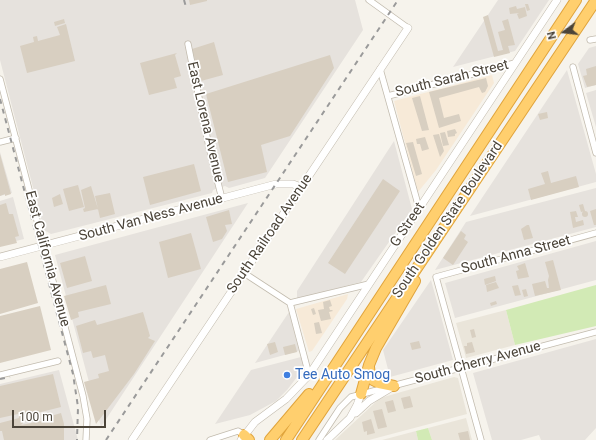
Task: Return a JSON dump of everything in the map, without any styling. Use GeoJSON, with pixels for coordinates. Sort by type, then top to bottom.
{"type":"FeatureCollection","features":[{"type":"Feature","properties":{"kind":"highway","name":"South Golden State Boulevard"},"geometry":{"type":"LineString","coordinates":[[286,440],[337,360],[576,0]]}},
{"type":"Feature","properties":{"kind":"highway","name":"South Golden State Boulevard"},"geometry":{"type":"LineString","coordinates":[[302,440],[596,0]]}},
{"type":"Feature","properties":{"kind":"highway"},"geometry":{"type":"LineString","coordinates":[[361,394],[369,365],[378,344],[471,186]]}},
{"type":"Feature","properties":{"kind":"highway"},"geometry":{"type":"LineString","coordinates":[[270,440],[337,360]]}},
{"type":"Feature","properties":{"kind":"highway"},"geometry":{"type":"LineString","coordinates":[[369,365],[369,373],[372,380],[394,386]]}},
{"type":"Feature","properties":{"kind":"street"},"geometry":{"type":"LineString","coordinates":[[369,0],[408,28]]}},
{"type":"Feature","properties":{"kind":"street","name":"G Street"},"geometry":{"type":"LineString","coordinates":[[244,439],[256,422],[286,399],[309,375],[557,0]]}},
{"type":"Feature","properties":{"kind":"street","name":"South Railroad Avenue"},"geometry":{"type":"LineString","coordinates":[[132,440],[408,28]]}},
{"type":"Feature","properties":{"kind":"street","name":"East Lorena Avenue"},"geometry":{"type":"LineString","coordinates":[[188,44],[209,147],[222,199]]}},
{"type":"Feature","properties":{"kind":"street","name":"South Sarah Street"},"geometry":{"type":"LineString","coordinates":[[388,96],[515,63]]}},
{"type":"Feature","properties":{"kind":"street"},"geometry":{"type":"LineString","coordinates":[[573,67],[594,137],[596,153]]}},
{"type":"Feature","properties":{"kind":"street"},"geometry":{"type":"LineString","coordinates":[[380,69],[419,208]]}},
{"type":"Feature","properties":{"kind":"street","name":"East California Avenue"},"geometry":{"type":"LineString","coordinates":[[0,78],[83,396],[87,419],[86,440]]}},
{"type":"Feature","properties":{"kind":"street"},"geometry":{"type":"LineString","coordinates":[[0,142],[16,138]]}},
{"type":"Feature","properties":{"kind":"street","name":"South Van Ness Avenue"},"geometry":{"type":"LineString","coordinates":[[0,258],[276,184],[293,184],[302,187]]}},
{"type":"Feature","properties":{"kind":"street","name":"South Anna Street"},"geometry":{"type":"LineString","coordinates":[[461,368],[436,277],[596,234]]}},
{"type":"Feature","properties":{"kind":"street"},"geometry":{"type":"LineString","coordinates":[[244,273],[290,303],[309,375]]}},
{"type":"Feature","properties":{"kind":"street"},"geometry":{"type":"LineString","coordinates":[[290,303],[369,284]]}},
{"type":"Feature","properties":{"kind":"street","name":"South Cherry Avenue"},"geometry":{"type":"LineString","coordinates":[[320,440],[343,403],[351,397],[596,332]]}},
{"type":"Feature","properties":{"kind":"street"},"geometry":{"type":"LineString","coordinates":[[0,375],[58,360]]}},
{"type":"Feature","properties":{"kind":"street"},"geometry":{"type":"LineString","coordinates":[[461,368],[481,440]]}},
{"type":"Feature","properties":{"kind":"street"},"geometry":{"type":"LineString","coordinates":[[327,440],[369,400],[394,386]]}},
{"type":"Feature","properties":{"kind":"street"},"geometry":{"type":"LineString","coordinates":[[350,418],[361,394]]}},
{"type":"Feature","properties":{"kind":"street"},"geometry":{"type":"LineString","coordinates":[[210,440],[238,431],[244,439]]}},
{"type":"Feature","properties":{"kind":"shaded area"},"geometry":{"type":"Polygon","coordinates":[[[0,0],[355,0],[363,30],[265,178],[229,188],[225,186],[213,190],[212,193],[51,234],[44,230],[0,60],[0,0]]]}},
{"type":"Feature","properties":{"kind":"shaded area"},"geometry":{"type":"Polygon","coordinates":[[[498,0],[549,0],[515,51],[453,67],[498,0]]]}},
{"type":"Feature","properties":{"kind":"shaded area"},"geometry":{"type":"Polygon","coordinates":[[[596,46],[596,85],[585,88],[578,64],[589,48],[596,46]]]}},
{"type":"Feature","properties":{"kind":"shaded area"},"geometry":{"type":"Polygon","coordinates":[[[567,70],[596,174],[596,182],[470,216],[567,70]]]}},
{"type":"Feature","properties":{"kind":"shaded area"},"geometry":{"type":"Polygon","coordinates":[[[492,75],[494,83],[436,170],[418,192],[394,101],[492,75]]]}},
{"type":"Feature","properties":{"kind":"shaded area"},"geometry":{"type":"Polygon","coordinates":[[[596,90],[596,127],[586,93],[596,90]]]}},
{"type":"Feature","properties":{"kind":"shaded area"},"geometry":{"type":"Polygon","coordinates":[[[394,141],[412,209],[361,282],[297,299],[297,291],[394,141]]]}},
{"type":"Feature","properties":{"kind":"shaded area"},"geometry":{"type":"Polygon","coordinates":[[[0,152],[12,193],[0,196],[0,152]]]}},
{"type":"Feature","properties":{"kind":"shaded area"},"geometry":{"type":"Polygon","coordinates":[[[596,188],[596,227],[435,270],[466,222],[596,188]]]}},
{"type":"Feature","properties":{"kind":"shaded area"},"geometry":{"type":"Polygon","coordinates":[[[13,197],[24,239],[0,245],[0,201],[13,197]]]}},
{"type":"Feature","properties":{"kind":"shaded area"},"geometry":{"type":"Polygon","coordinates":[[[248,203],[101,427],[55,255],[248,203]]]}},
{"type":"Feature","properties":{"kind":"shaded area"},"geometry":{"type":"Polygon","coordinates":[[[596,241],[596,280],[455,318],[445,283],[596,241]]]}},
{"type":"Feature","properties":{"kind":"shaded area"},"geometry":{"type":"Polygon","coordinates":[[[431,280],[453,360],[390,377],[383,350],[431,280]]]}},
{"type":"Feature","properties":{"kind":"shaded area"},"geometry":{"type":"Polygon","coordinates":[[[348,294],[347,299],[312,351],[309,352],[296,309],[348,294]]]}},
{"type":"Feature","properties":{"kind":"shaded area"},"geometry":{"type":"Polygon","coordinates":[[[506,310],[515,345],[466,358],[456,323],[506,310]]]}},
{"type":"Feature","properties":{"kind":"shaded area"},"geometry":{"type":"Polygon","coordinates":[[[289,312],[299,351],[255,363],[289,312]]]}},
{"type":"Feature","properties":{"kind":"shaded area"},"geometry":{"type":"Polygon","coordinates":[[[596,339],[596,428],[585,440],[541,440],[539,435],[521,440],[492,440],[473,373],[596,339]]]}},
{"type":"Feature","properties":{"kind":"shaded area"},"geometry":{"type":"Polygon","coordinates":[[[301,357],[304,368],[287,390],[276,401],[250,415],[215,424],[251,370],[301,357]]]}},
{"type":"Feature","properties":{"kind":"shaded area"},"geometry":{"type":"Polygon","coordinates":[[[59,370],[78,440],[0,440],[0,384],[59,370]]]}},
{"type":"Feature","properties":{"kind":"shaded area"},"geometry":{"type":"Polygon","coordinates":[[[454,377],[458,378],[467,414],[369,440],[335,440],[380,398],[454,377]]]}},
{"type":"Feature","properties":{"kind":"shaded area"},"geometry":{"type":"Polygon","coordinates":[[[466,418],[472,440],[432,440],[428,428],[466,418]]]}},
{"type":"Feature","properties":{"kind":"shaded area"},"geometry":{"type":"Polygon","coordinates":[[[416,431],[418,440],[382,440],[416,431]]]}},
{"type":"Feature","properties":{"kind":"green space"},"geometry":{"type":"Polygon","coordinates":[[[596,285],[596,326],[515,345],[506,310],[596,285]]]}},
{"type":"Feature","properties":{"kind":"green space"},"geometry":{"type":"Polygon","coordinates":[[[428,428],[432,440],[418,440],[416,431],[428,428]]]}},
{"type":"Feature","properties":{"kind":"building"},"geometry":{"type":"Polygon","coordinates":[[[189,0],[207,0],[207,1],[190,5],[189,0]]]}},
{"type":"Feature","properties":{"kind":"building"},"geometry":{"type":"Polygon","coordinates":[[[525,4],[528,4],[530,10],[527,11],[525,4]]]}},
{"type":"Feature","properties":{"kind":"building"},"geometry":{"type":"Polygon","coordinates":[[[516,6],[517,9],[525,7],[527,16],[519,19],[517,14],[519,13],[510,14],[509,8],[516,6]]]}},
{"type":"Feature","properties":{"kind":"building"},"geometry":{"type":"Polygon","coordinates":[[[488,15],[498,51],[503,50],[498,32],[505,30],[502,21],[508,19],[515,45],[508,46],[510,53],[494,57],[483,17],[488,15]]]}},
{"type":"Feature","properties":{"kind":"building"},"geometry":{"type":"Polygon","coordinates":[[[64,19],[65,23],[55,26],[54,22],[64,19]]]}},
{"type":"Feature","properties":{"kind":"building"},"geometry":{"type":"Polygon","coordinates":[[[66,24],[75,61],[27,73],[20,46],[34,42],[33,37],[37,36],[38,41],[60,35],[57,27],[66,24]]]}},
{"type":"Feature","properties":{"kind":"building"},"geometry":{"type":"Polygon","coordinates":[[[214,42],[223,75],[201,81],[192,49],[214,42]]]}},
{"type":"Feature","properties":{"kind":"building"},"geometry":{"type":"Polygon","coordinates":[[[177,53],[175,55],[181,76],[174,78],[177,88],[149,95],[140,63],[177,53]]]}},
{"type":"Feature","properties":{"kind":"building"},"geometry":{"type":"Polygon","coordinates":[[[330,55],[334,68],[290,136],[261,145],[267,172],[228,182],[206,94],[330,55]]]}},
{"type":"Feature","properties":{"kind":"building"},"geometry":{"type":"Polygon","coordinates":[[[596,66],[596,85],[587,87],[583,76],[587,75],[586,69],[596,66]]]}},
{"type":"Feature","properties":{"kind":"building"},"geometry":{"type":"Polygon","coordinates":[[[486,78],[488,86],[485,92],[482,93],[479,87],[439,98],[444,118],[459,114],[461,121],[439,128],[429,92],[486,78]]]}},
{"type":"Feature","properties":{"kind":"building"},"geometry":{"type":"Polygon","coordinates":[[[420,96],[429,130],[422,131],[412,98],[420,96]]]}},
{"type":"Feature","properties":{"kind":"building"},"geometry":{"type":"Polygon","coordinates":[[[547,112],[548,118],[540,120],[538,114],[547,112]]]}},
{"type":"Feature","properties":{"kind":"building"},"geometry":{"type":"Polygon","coordinates":[[[455,129],[457,133],[455,136],[448,137],[447,131],[455,129]]]}},
{"type":"Feature","properties":{"kind":"building"},"geometry":{"type":"Polygon","coordinates":[[[445,132],[449,145],[443,146],[440,133],[445,132]]]}},
{"type":"Feature","properties":{"kind":"building"},"geometry":{"type":"Polygon","coordinates":[[[439,134],[444,151],[440,157],[433,135],[439,134]]]}},
{"type":"Feature","properties":{"kind":"building"},"geometry":{"type":"Polygon","coordinates":[[[425,137],[429,149],[422,151],[420,144],[417,144],[416,139],[425,137]]]}},
{"type":"Feature","properties":{"kind":"building"},"geometry":{"type":"Polygon","coordinates":[[[413,142],[422,174],[416,176],[406,143],[413,142]]]}},
{"type":"Feature","properties":{"kind":"building"},"geometry":{"type":"Polygon","coordinates":[[[0,154],[11,194],[5,196],[5,194],[0,196],[0,154]]]}},
{"type":"Feature","properties":{"kind":"building"},"geometry":{"type":"Polygon","coordinates":[[[194,164],[201,191],[150,205],[143,177],[194,164]]]}},
{"type":"Feature","properties":{"kind":"building"},"geometry":{"type":"Polygon","coordinates":[[[548,171],[551,183],[576,176],[579,187],[531,200],[528,189],[545,184],[541,173],[548,171]]]}},
{"type":"Feature","properties":{"kind":"building"},"geometry":{"type":"Polygon","coordinates":[[[383,179],[400,191],[345,274],[328,263],[383,179]]]}},
{"type":"Feature","properties":{"kind":"building"},"geometry":{"type":"Polygon","coordinates":[[[78,185],[84,207],[69,211],[63,189],[78,185]]]}},
{"type":"Feature","properties":{"kind":"building"},"geometry":{"type":"Polygon","coordinates":[[[91,186],[98,209],[84,212],[83,209],[85,208],[81,190],[91,186]]]}},
{"type":"Feature","properties":{"kind":"building"},"geometry":{"type":"Polygon","coordinates":[[[110,193],[115,214],[100,218],[95,196],[110,193]]]}},
{"type":"Feature","properties":{"kind":"building"},"geometry":{"type":"Polygon","coordinates":[[[60,194],[63,204],[54,207],[52,198],[60,194]]]}},
{"type":"Feature","properties":{"kind":"building"},"geometry":{"type":"Polygon","coordinates":[[[6,203],[9,214],[13,214],[19,236],[15,237],[17,243],[0,247],[0,205],[6,203]]]}},
{"type":"Feature","properties":{"kind":"building"},"geometry":{"type":"Polygon","coordinates":[[[583,204],[585,211],[581,212],[579,205],[583,204]]]}},
{"type":"Feature","properties":{"kind":"building"},"geometry":{"type":"Polygon","coordinates":[[[596,209],[596,225],[594,225],[590,211],[596,209]]]}},
{"type":"Feature","properties":{"kind":"building"},"geometry":{"type":"Polygon","coordinates":[[[229,210],[232,224],[225,225],[227,231],[222,239],[213,242],[206,217],[229,210]]]}},
{"type":"Feature","properties":{"kind":"building"},"geometry":{"type":"Polygon","coordinates":[[[576,211],[578,217],[575,217],[576,222],[583,220],[584,225],[573,228],[570,212],[576,211]]]}},
{"type":"Feature","properties":{"kind":"building"},"geometry":{"type":"Polygon","coordinates":[[[585,211],[588,214],[585,217],[582,214],[585,211]]]}},
{"type":"Feature","properties":{"kind":"building"},"geometry":{"type":"Polygon","coordinates":[[[529,225],[533,238],[524,240],[521,229],[529,225]]]}},
{"type":"Feature","properties":{"kind":"building"},"geometry":{"type":"Polygon","coordinates":[[[461,231],[466,235],[464,239],[468,242],[453,265],[443,258],[461,231]]]}},
{"type":"Feature","properties":{"kind":"building"},"geometry":{"type":"Polygon","coordinates":[[[191,233],[201,269],[168,278],[159,242],[191,233]]]}},
{"type":"Feature","properties":{"kind":"building"},"geometry":{"type":"Polygon","coordinates":[[[85,256],[92,281],[67,288],[60,263],[85,256]]]}},
{"type":"Feature","properties":{"kind":"building"},"geometry":{"type":"Polygon","coordinates":[[[553,260],[561,290],[535,296],[532,284],[545,281],[547,288],[549,288],[549,276],[545,262],[553,260]]]}},
{"type":"Feature","properties":{"kind":"building"},"geometry":{"type":"Polygon","coordinates":[[[27,262],[38,303],[0,314],[0,269],[27,262]]]}},
{"type":"Feature","properties":{"kind":"building"},"geometry":{"type":"Polygon","coordinates":[[[525,263],[529,277],[518,279],[516,271],[519,270],[517,266],[525,263]]]}},
{"type":"Feature","properties":{"kind":"building"},"geometry":{"type":"Polygon","coordinates":[[[495,276],[496,281],[485,285],[484,279],[495,276]]]}},
{"type":"Feature","properties":{"kind":"building"},"geometry":{"type":"Polygon","coordinates":[[[496,282],[499,288],[487,292],[486,285],[496,282]]]}},
{"type":"Feature","properties":{"kind":"building"},"geometry":{"type":"Polygon","coordinates":[[[106,285],[111,304],[78,312],[79,317],[71,320],[64,296],[106,285]]]}},
{"type":"Feature","properties":{"kind":"building"},"geometry":{"type":"Polygon","coordinates":[[[518,285],[521,295],[515,296],[512,286],[518,285]]]}},
{"type":"Feature","properties":{"kind":"building"},"geometry":{"type":"Polygon","coordinates":[[[526,289],[528,296],[524,297],[522,290],[526,289]]]}},
{"type":"Feature","properties":{"kind":"building"},"geometry":{"type":"Polygon","coordinates":[[[330,300],[332,306],[329,307],[330,310],[333,311],[329,312],[331,319],[321,321],[318,310],[324,309],[323,302],[330,300]]]}},
{"type":"Feature","properties":{"kind":"building"},"geometry":{"type":"Polygon","coordinates":[[[496,301],[497,304],[491,306],[490,303],[496,301]]]}},
{"type":"Feature","properties":{"kind":"building"},"geometry":{"type":"Polygon","coordinates":[[[40,306],[51,350],[0,363],[0,316],[40,306]]]}},
{"type":"Feature","properties":{"kind":"building"},"geometry":{"type":"Polygon","coordinates":[[[314,308],[316,314],[313,315],[311,309],[314,308]]]}},
{"type":"Feature","properties":{"kind":"building"},"geometry":{"type":"Polygon","coordinates":[[[143,312],[150,336],[148,338],[155,341],[134,374],[96,424],[84,382],[99,378],[98,374],[109,371],[105,355],[93,358],[91,351],[83,353],[76,326],[95,320],[97,325],[143,312]]]}},
{"type":"Feature","properties":{"kind":"building"},"geometry":{"type":"Polygon","coordinates":[[[319,322],[322,333],[316,334],[314,323],[319,322]]]}},
{"type":"Feature","properties":{"kind":"building"},"geometry":{"type":"Polygon","coordinates":[[[474,329],[476,337],[472,338],[470,330],[474,329]]]}},
{"type":"Feature","properties":{"kind":"building"},"geometry":{"type":"Polygon","coordinates":[[[419,341],[421,348],[412,350],[410,343],[419,341]]]}},
{"type":"Feature","properties":{"kind":"building"},"geometry":{"type":"Polygon","coordinates":[[[275,342],[278,352],[270,355],[267,344],[275,342]]]}},
{"type":"Feature","properties":{"kind":"building"},"geometry":{"type":"Polygon","coordinates":[[[472,342],[475,352],[466,354],[464,346],[467,346],[467,343],[472,342]]]}},
{"type":"Feature","properties":{"kind":"building"},"geometry":{"type":"Polygon","coordinates":[[[295,344],[297,352],[285,355],[283,347],[295,344]]]}},
{"type":"Feature","properties":{"kind":"building"},"geometry":{"type":"Polygon","coordinates":[[[53,374],[61,407],[21,417],[23,423],[21,425],[52,419],[51,416],[61,413],[64,424],[64,440],[4,440],[2,431],[0,431],[0,423],[19,418],[18,414],[0,418],[0,386],[53,374]]]}},
{"type":"Feature","properties":{"kind":"building"},"geometry":{"type":"Polygon","coordinates":[[[410,396],[413,407],[404,409],[401,398],[410,396]]]}},
{"type":"Feature","properties":{"kind":"building"},"geometry":{"type":"Polygon","coordinates":[[[393,400],[396,411],[388,413],[385,402],[393,400]]]}},
{"type":"Feature","properties":{"kind":"building"},"geometry":{"type":"Polygon","coordinates":[[[382,409],[387,427],[378,429],[373,411],[382,409]]]}},
{"type":"Feature","properties":{"kind":"building"},"geometry":{"type":"Polygon","coordinates":[[[371,419],[375,433],[367,435],[367,431],[364,432],[362,422],[371,419]]]}},
{"type":"Feature","properties":{"kind":"building"},"geometry":{"type":"Polygon","coordinates":[[[468,431],[470,440],[460,440],[458,433],[468,431]]]}},
{"type":"Feature","properties":{"kind":"railway"},"geometry":{"type":"LineString","coordinates":[[184,0],[186,7]]}},
{"type":"Feature","properties":{"kind":"railway"},"geometry":{"type":"LineString","coordinates":[[106,440],[398,0]]}},
{"type":"Feature","properties":{"kind":"railway"},"geometry":{"type":"LineString","coordinates":[[0,99],[73,374],[78,407],[77,440]]}},
{"type":"Feature","properties":{"kind":"railway"},"geometry":{"type":"LineString","coordinates":[[0,379],[10,377]]}},
{"type":"Feature","properties":{"kind":"place","name":"Tee Auto Smog"},"geometry":{"type":"Point","coordinates":[287,375]}}]}
